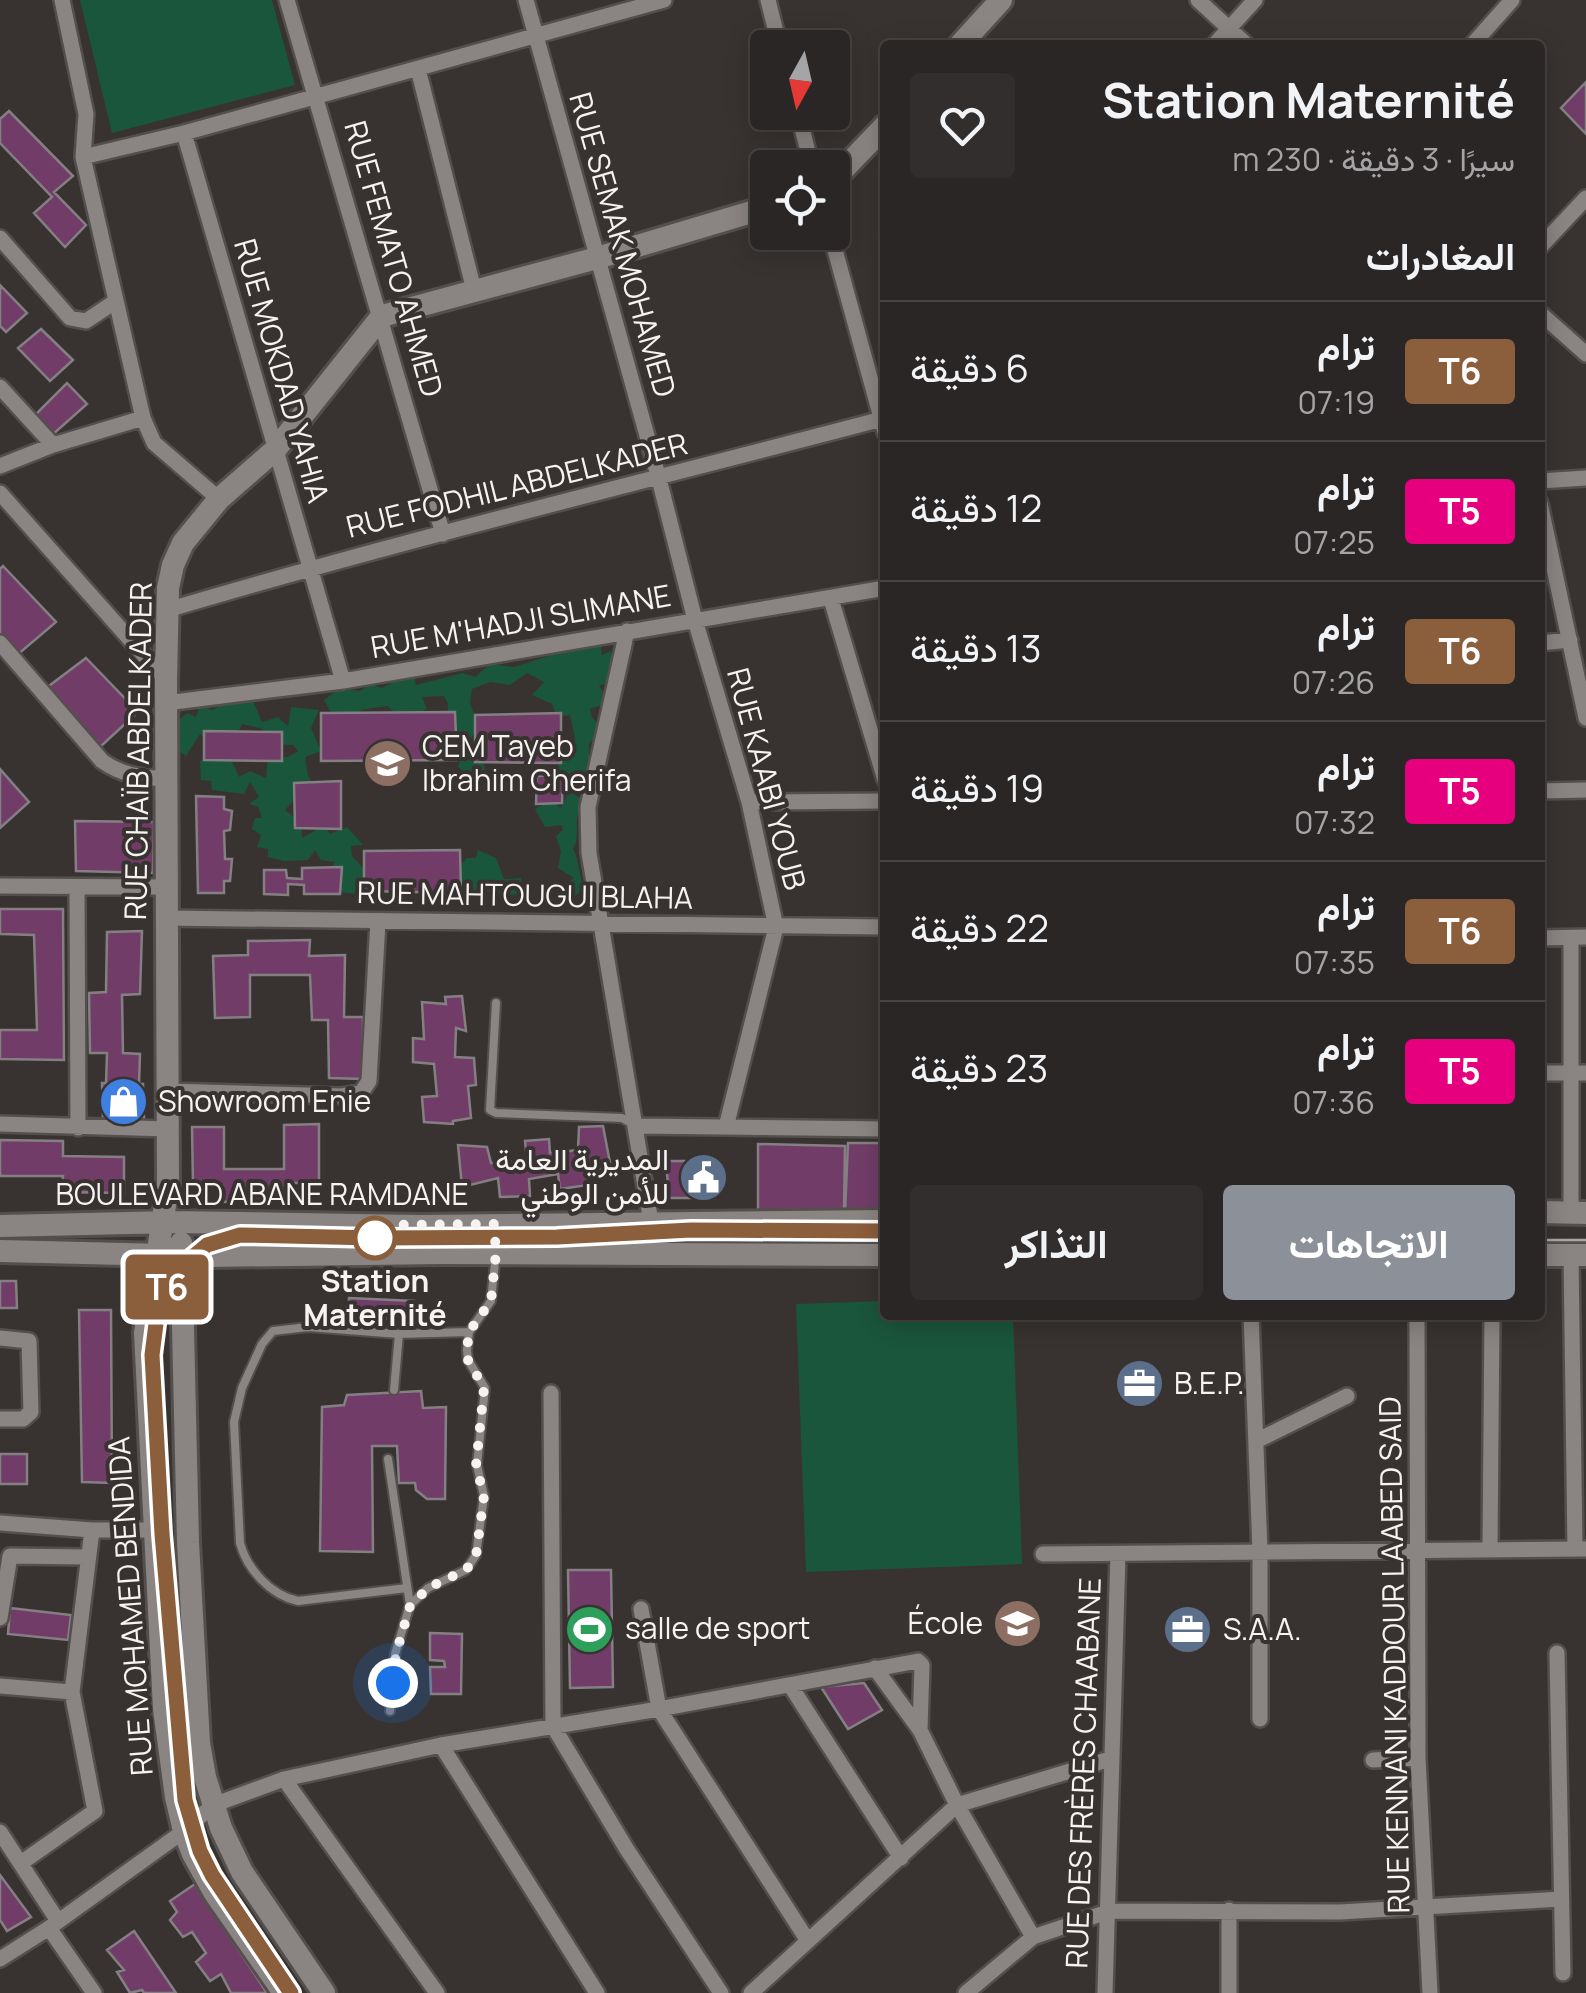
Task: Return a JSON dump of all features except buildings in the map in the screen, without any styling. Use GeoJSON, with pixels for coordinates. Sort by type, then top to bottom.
{"type":"FeatureCollection","features":[{"type":"Feature","properties":{"kind":"street"},"geometry":{"type":"LineString","coordinates":[[62,0],[86,114],[83,157],[142,418],[154,442],[219,499]]}},
{"type":"Feature","properties":{"kind":"street","name":"RUE FEMATO AHMED"},"geometry":{"type":"LineString","coordinates":[[287,0],[443,534]]}},
{"type":"Feature","properties":{"kind":"street","name":"RUE SEMAK MOHAMED"},"geometry":{"type":"LineString","coordinates":[[526,0],[660,479],[695,620]]}},
{"type":"Feature","properties":{"kind":"street"},"geometry":{"type":"LineString","coordinates":[[83,157],[184,133],[664,0]]}},
{"type":"Feature","properties":{"kind":"street"},"geometry":{"type":"LineString","coordinates":[[768,0],[776,30]]}},
{"type":"Feature","properties":{"kind":"street"},"geometry":{"type":"LineString","coordinates":[[965,40],[1001,0]]}},
{"type":"Feature","properties":{"kind":"street"},"geometry":{"type":"LineString","coordinates":[[1198,0],[1241,40]]}},
{"type":"Feature","properties":{"kind":"street"},"geometry":{"type":"LineString","coordinates":[[1219,40],[1255,0]]}},
{"type":"Feature","properties":{"kind":"street"},"geometry":{"type":"LineString","coordinates":[[1476,40],[1512,0]]}},
{"type":"Feature","properties":{"kind":"street"},"geometry":{"type":"LineString","coordinates":[[418,69],[474,290]]}},
{"type":"Feature","properties":{"kind":"street"},"geometry":{"type":"LineString","coordinates":[[850,162],[880,131]]}},
{"type":"Feature","properties":{"kind":"street","name":"RUE MOKDAD YAHIA"},"geometry":{"type":"LineString","coordinates":[[184,133],[343,680]]}},
{"type":"Feature","properties":{"kind":"street"},"geometry":{"type":"LineString","coordinates":[[1545,242],[1586,198]]}},
{"type":"Feature","properties":{"kind":"street"},"geometry":{"type":"LineString","coordinates":[[382,316],[750,212]]}},
{"type":"Feature","properties":{"kind":"street"},"geometry":{"type":"LineString","coordinates":[[0,238],[70,318],[86,321],[116,301]]}},
{"type":"Feature","properties":{"kind":"street"},"geometry":{"type":"LineString","coordinates":[[835,250],[880,408]]}},
{"type":"Feature","properties":{"kind":"street","name":"RUE CHAÏB ABDELKADER"},"geometry":{"type":"LineString","coordinates":[[324,1993],[242,1872],[213,1806],[198,1743],[188,1542],[183,1255],[169,1223],[165,918],[167,610],[168,588],[178,554],[219,499],[275,450],[382,316]]}},
{"type":"Feature","properties":{"kind":"street"},"geometry":{"type":"LineString","coordinates":[[1545,317],[1586,354]]}},
{"type":"Feature","properties":{"kind":"street"},"geometry":{"type":"LineString","coordinates":[[0,387],[53,446]]}},
{"type":"Feature","properties":{"kind":"street"},"geometry":{"type":"LineString","coordinates":[[0,466],[142,418]]}},
{"type":"Feature","properties":{"kind":"street","name":"RUE FODHIL ABDELKADER"},"geometry":{"type":"LineString","coordinates":[[167,610],[309,568],[880,423]]}},
{"type":"Feature","properties":{"kind":"street"},"geometry":{"type":"LineString","coordinates":[[1545,481],[1586,478]]}},
{"type":"Feature","properties":{"kind":"street"},"geometry":{"type":"LineString","coordinates":[[0,494],[166,691]]}},
{"type":"Feature","properties":{"kind":"street"},"geometry":{"type":"LineString","coordinates":[[1545,526],[1586,718]]}},
{"type":"Feature","properties":{"kind":"street","name":"RUE M'HADJI SLIMANE"},"geometry":{"type":"LineString","coordinates":[[166,691],[343,680],[880,589]]}},
{"type":"Feature","properties":{"kind":"street"},"geometry":{"type":"LineString","coordinates":[[831,599],[880,763]]}},
{"type":"Feature","properties":{"kind":"street","name":"RUE KAABI YOUB"},"geometry":{"type":"LineString","coordinates":[[695,620],[750,802],[776,927],[726,1127]]}},
{"type":"Feature","properties":{"kind":"street"},"geometry":{"type":"LineString","coordinates":[[626,631],[588,807],[589,853],[651,1222]]}},
{"type":"Feature","properties":{"kind":"street"},"geometry":{"type":"LineString","coordinates":[[1545,642],[1570,640]]}},
{"type":"Feature","properties":{"kind":"street"},"geometry":{"type":"LineString","coordinates":[[0,643],[102,760],[117,772],[166,778]]}},
{"type":"Feature","properties":{"kind":"street"},"geometry":{"type":"LineString","coordinates":[[0,671],[14,659]]}},
{"type":"Feature","properties":{"kind":"street"},"geometry":{"type":"LineString","coordinates":[[1545,791],[1586,790]]}},
{"type":"Feature","properties":{"kind":"street"},"geometry":{"type":"LineString","coordinates":[[750,802],[880,801]]}},
{"type":"Feature","properties":{"kind":"street"},"geometry":{"type":"LineString","coordinates":[[0,870],[8,886],[165,887]]}},
{"type":"Feature","properties":{"kind":"street"},"geometry":{"type":"LineString","coordinates":[[77,886],[78,1128]]}},
{"type":"Feature","properties":{"kind":"street","name":"RUE MAHTOUGUI BLAHA"},"geometry":{"type":"LineString","coordinates":[[165,918],[880,927]]}},
{"type":"Feature","properties":{"kind":"street"},"geometry":{"type":"LineString","coordinates":[[168,1091],[342,1096],[360,1093],[369,1081],[378,922]]}},
{"type":"Feature","properties":{"kind":"street"},"geometry":{"type":"LineString","coordinates":[[1545,938],[1578,938],[1578,1212],[1545,1212]]}},
{"type":"Feature","properties":{"kind":"street"},"geometry":{"type":"LineString","coordinates":[[1545,1073],[1578,1073]]}},
{"type":"Feature","properties":{"kind":"street"},"geometry":{"type":"LineString","coordinates":[[0,1124],[169,1129]]}},
{"type":"Feature","properties":{"kind":"street"},"geometry":{"type":"LineString","coordinates":[[636,1126],[880,1129]]}},
{"type":"Feature","properties":{"kind":"street","name":"BOULEVARD ABANE RAMDANE"},"geometry":{"type":"LineString","coordinates":[[0,1226],[880,1220]]}},
{"type":"Feature","properties":{"kind":"street","name":"RUE MOHAMED BENDIDA"},"geometry":{"type":"LineString","coordinates":[[169,1223],[156,1255],[144,1333],[169,1760],[184,1831],[214,1892],[284,1993]]}},
{"type":"Feature","properties":{"kind":"street","name":"BOULEVARD ABANE RAMDANE"},"geometry":{"type":"LineString","coordinates":[[0,1250],[156,1255],[880,1256]]}},
{"type":"Feature","properties":{"kind":"street"},"geometry":{"type":"LineString","coordinates":[[1043,1554],[1580,1549],[1578,1255],[1545,1255]]}},
{"type":"Feature","properties":{"kind":"street"},"geometry":{"type":"LineString","coordinates":[[1250,1320],[1260,1552],[1260,1718]]}},
{"type":"Feature","properties":{"kind":"street","name":"RUE KENNANI KADDOUR LAABED SAID"},"geometry":{"type":"LineString","coordinates":[[1417,1320],[1418,1758],[1430,1993]]}},
{"type":"Feature","properties":{"kind":"street"},"geometry":{"type":"LineString","coordinates":[[1490,1550],[1492,1320]]}},
{"type":"Feature","properties":{"kind":"street"},"geometry":{"type":"LineString","coordinates":[[0,1338],[29,1341],[31,1412],[23,1419],[0,1419]]}},
{"type":"Feature","properties":{"kind":"street"},"geometry":{"type":"LineString","coordinates":[[552,1393],[553,1726],[626,1848],[721,1993]]}},
{"type":"Feature","properties":{"kind":"street"},"geometry":{"type":"LineString","coordinates":[[1256,1441],[1347,1396]]}},
{"type":"Feature","properties":{"kind":"street"},"geometry":{"type":"LineString","coordinates":[[0,1523],[155,1530]]}},
{"type":"Feature","properties":{"kind":"street"},"geometry":{"type":"LineString","coordinates":[[21,1863],[95,1811],[72,1692],[92,1530]]}},
{"type":"Feature","properties":{"kind":"street","name":"RUE DES FRÈRES CHAABANE"},"geometry":{"type":"LineString","coordinates":[[1105,1993],[1118,1554]]}},
{"type":"Feature","properties":{"kind":"street"},"geometry":{"type":"LineString","coordinates":[[0,1618],[10,1556],[87,1557]]}},
{"type":"Feature","properties":{"kind":"street"},"geometry":{"type":"LineString","coordinates":[[640,1609],[659,1709],[808,1942]]}},
{"type":"Feature","properties":{"kind":"street"},"geometry":{"type":"LineString","coordinates":[[1557,1653],[1563,1973]]}},
{"type":"Feature","properties":{"kind":"street"},"geometry":{"type":"LineString","coordinates":[[0,1958],[54,1924],[213,1806],[284,1779],[440,1745],[921,1663],[920,1730]]}},
{"type":"Feature","properties":{"kind":"street"},"geometry":{"type":"LineString","coordinates":[[875,1668],[920,1730],[957,1806],[1033,1937]]}},
{"type":"Feature","properties":{"kind":"street"},"geometry":{"type":"LineString","coordinates":[[790,1685],[901,1858]]}},
{"type":"Feature","properties":{"kind":"street"},"geometry":{"type":"LineString","coordinates":[[0,1686],[72,1692]]}},
{"type":"Feature","properties":{"kind":"street"},"geometry":{"type":"LineString","coordinates":[[440,1745],[597,1993]]}},
{"type":"Feature","properties":{"kind":"street"},"geometry":{"type":"LineString","coordinates":[[1373,1760],[1418,1758]]}},
{"type":"Feature","properties":{"kind":"street"},"geometry":{"type":"LineString","coordinates":[[751,1993],[957,1806],[1110,1759]]}},
{"type":"Feature","properties":{"kind":"street"},"geometry":{"type":"LineString","coordinates":[[284,1779],[438,1993]]}},
{"type":"Feature","properties":{"kind":"street"},"geometry":{"type":"LineString","coordinates":[[0,1832],[94,1993]]}},
{"type":"Feature","properties":{"kind":"street"},"geometry":{"type":"LineString","coordinates":[[966,1993],[1033,1937],[1110,1911],[1340,1912],[1561,1899]]}},
{"type":"Feature","properties":{"kind":"street"},"geometry":{"type":"LineString","coordinates":[[1228,1910],[1229,1993]]}},
{"type":"Feature","properties":{"kind":"lane"},"geometry":{"type":"LineString","coordinates":[[496,1003],[490,1110],[622,1118],[636,1126]]}},
{"type":"Feature","properties":{"kind":"lane"},"geometry":{"type":"LineString","coordinates":[[410,1606],[428,1588],[466,1570],[476,1556],[484,1496],[476,1466],[484,1388],[468,1360],[469,1332],[491,1301],[496,1253],[494,1224]]}},
{"type":"Feature","properties":{"kind":"lane"},"geometry":{"type":"LineString","coordinates":[[407,1588],[298,1601],[288,1599],[259,1578],[240,1543],[234,1422],[242,1388],[262,1344],[273,1331],[308,1326],[400,1334],[469,1332]]}},
{"type":"Feature","properties":{"kind":"lane"},"geometry":{"type":"LineString","coordinates":[[394,1390],[400,1334]]}},
{"type":"Feature","properties":{"kind":"lane"},"geometry":{"type":"LineString","coordinates":[[388,1459],[410,1606],[396,1654],[390,1712]]}},
{"type":"Feature","properties":{"kind":"green space"},"geometry":{"type":"Polygon","coordinates":[[[80,0],[272,0],[295,85],[112,133],[80,0]]]}},
{"type":"Feature","properties":{"kind":"green space"},"geometry":{"type":"Polygon","coordinates":[[[583,645],[601,647],[602,655],[611,651],[614,669],[609,684],[599,685],[608,703],[590,709],[603,729],[589,744],[589,787],[575,795],[583,800],[573,849],[585,888],[575,896],[561,888],[574,878],[558,868],[561,852],[556,836],[563,830],[562,825],[545,827],[535,809],[550,800],[561,808],[567,796],[555,772],[575,739],[570,715],[557,717],[552,704],[532,695],[544,682],[527,673],[510,685],[490,682],[472,689],[470,702],[478,727],[468,743],[481,748],[485,771],[476,782],[458,767],[462,752],[447,743],[448,704],[444,696],[422,697],[427,709],[403,720],[387,706],[361,710],[357,722],[335,719],[324,700],[340,688],[360,691],[370,684],[382,688],[402,676],[414,677],[416,685],[463,673],[475,677],[490,664],[514,667],[583,645]]]}},
{"type":"Feature","properties":{"kind":"green space"},"geometry":{"type":"Polygon","coordinates":[[[251,696],[262,722],[278,717],[288,726],[291,707],[319,710],[311,728],[321,751],[305,757],[308,776],[317,790],[299,794],[285,810],[301,822],[302,838],[324,826],[330,834],[347,827],[363,845],[351,846],[352,856],[368,873],[360,882],[358,894],[337,892],[324,876],[335,862],[321,860],[315,850],[308,860],[284,861],[268,857],[268,849],[257,847],[261,835],[252,829],[255,818],[262,818],[258,807],[249,804],[259,797],[250,782],[244,794],[212,790],[211,781],[201,780],[200,761],[213,756],[230,757],[239,777],[250,771],[266,778],[268,758],[288,757],[298,751],[293,745],[262,744],[263,729],[242,724],[236,737],[213,745],[200,734],[186,756],[171,746],[178,734],[175,723],[187,713],[196,717],[200,706],[213,710],[230,699],[251,696]]]}},
{"type":"Feature","properties":{"kind":"green space"},"geometry":{"type":"Polygon","coordinates":[[[478,850],[496,858],[504,879],[521,878],[522,888],[535,894],[493,895],[483,888],[469,892],[455,871],[467,858],[476,858],[478,850]]]}},
{"type":"Feature","properties":{"kind":"green space"},"geometry":{"type":"Polygon","coordinates":[[[880,1301],[880,1320],[1013,1320],[1022,1564],[806,1572],[796,1304],[880,1301]]]}},
{"type":"Feature","properties":{"kind":"tram line"},"geometry":{"type":"LineString","coordinates":[[291,1993],[213,1875],[200,1851],[185,1800],[162,1534],[152,1355],[158,1308],[182,1266],[207,1245],[240,1235],[375,1239],[557,1237],[691,1230],[880,1231]]}},
{"type":"Feature","properties":{"kind":"tram line","name":"T6"},"geometry":{"type":"LineString","coordinates":[[291,1993],[212,1875],[200,1851],[185,1800],[162,1534],[152,1355],[158,1308],[182,1266],[207,1245],[240,1235],[557,1237],[691,1230],[880,1231]]}},
{"type":"Feature","properties":{"kind":"tram line"},"geometry":{"type":"LineString","coordinates":[[1545,1240],[1586,1240]]}},
{"type":"Feature","properties":{"kind":"place","name":"CEM Tayeb Ibrahim Cherifa"},"geometry":{"type":"Point","coordinates":[387,764]}},
{"type":"Feature","properties":{"kind":"place","name":"Showroom Enie"},"geometry":{"type":"Point","coordinates":[123,1102]}},
{"type":"Feature","properties":{"kind":"place","name":"المديرية العامة للأمن الوطني"},"geometry":{"type":"Point","coordinates":[704,1177]}},
{"type":"Feature","properties":{"kind":"place","name":"Station Maternité"},"geometry":{"type":"Point","coordinates":[375,1238]}},
{"type":"Feature","properties":{"kind":"place","name":"B.E.P."},"geometry":{"type":"Point","coordinates":[1139,1384]}},
{"type":"Feature","properties":{"kind":"place","name":"École"},"geometry":{"type":"Point","coordinates":[1018,1624]}},
{"type":"Feature","properties":{"kind":"place","name":"salle de sport"},"geometry":{"type":"Point","coordinates":[590,1629]}},
{"type":"Feature","properties":{"kind":"place","name":"S.A.A."},"geometry":{"type":"Point","coordinates":[1188,1630]}},
{"type":"Feature","properties":{"kind":"route"},"geometry":{"type":"LineString","coordinates":[[375,1238],[383,1225],[494,1224],[496,1253],[491,1301],[469,1332],[467,1350],[468,1360],[482,1378],[484,1388],[476,1466],[484,1496],[476,1556],[466,1570],[428,1588],[410,1606],[396,1654],[393,1683]]}}]}
